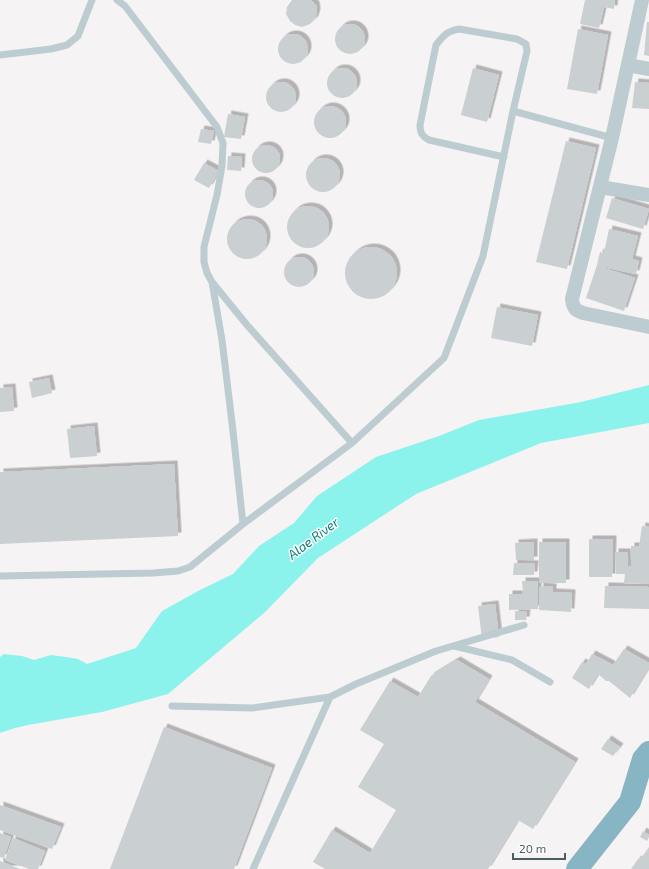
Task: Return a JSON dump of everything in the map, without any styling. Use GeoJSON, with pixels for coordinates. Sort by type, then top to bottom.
{"type":"FeatureCollection","features":[{"type":"Feature","properties":{"kind":"highway"},"geometry":{"type":"LineString","coordinates":[[630,802],[643,759],[649,752]]}},
{"type":"Feature","properties":{"kind":"highway"},"geometry":{"type":"LineString","coordinates":[[578,869],[630,802],[649,790]]}},
{"type":"Feature","properties":{"kind":"street"},"geometry":{"type":"LineString","coordinates":[[642,0],[612,138],[572,300],[573,306],[583,314],[649,327]]}},
{"type":"Feature","properties":{"kind":"street"},"geometry":{"type":"LineString","coordinates":[[628,65],[649,69]]}},
{"type":"Feature","properties":{"kind":"street"},"geometry":{"type":"LineString","coordinates":[[600,187],[649,195]]}},
{"type":"Feature","properties":{"kind":"lane"},"geometry":{"type":"LineString","coordinates":[[0,55],[51,50],[67,46],[78,36],[92,0]]}},
{"type":"Feature","properties":{"kind":"lane"},"geometry":{"type":"LineString","coordinates":[[117,0],[130,12],[218,127],[223,143],[221,173],[204,247],[204,262],[207,273],[212,282],[247,325],[352,443]]}},
{"type":"Feature","properties":{"kind":"lane"},"geometry":{"type":"LineString","coordinates":[[0,576],[153,573],[178,571],[190,567],[243,524],[352,443],[444,358],[483,256],[504,157],[513,111],[527,52],[526,44],[517,39],[459,29],[449,31],[436,45],[420,131],[423,136],[429,140],[504,157]]}},
{"type":"Feature","properties":{"kind":"lane"},"geometry":{"type":"LineString","coordinates":[[513,111],[612,138]]}},
{"type":"Feature","properties":{"kind":"lane"},"geometry":{"type":"LineString","coordinates":[[212,282],[222,340],[243,524]]}},
{"type":"Feature","properties":{"kind":"lane"},"geometry":{"type":"LineString","coordinates":[[172,706],[252,708],[330,697],[356,684],[436,651],[524,625]]}},
{"type":"Feature","properties":{"kind":"lane"},"geometry":{"type":"LineString","coordinates":[[454,646],[512,660],[550,682]]}},
{"type":"Feature","properties":{"kind":"lane"},"geometry":{"type":"LineString","coordinates":[[253,869],[330,697]]}},
{"type":"Feature","properties":{"kind":"water","name":"Alae River"},"geometry":{"type":"Polygon","coordinates":[[[649,385],[649,423],[541,443],[416,494],[318,558],[264,613],[168,694],[102,712],[28,725],[0,733],[0,657],[4,654],[22,656],[34,660],[51,655],[78,659],[87,664],[136,648],[162,611],[233,574],[259,546],[294,523],[317,496],[376,457],[439,436],[479,420],[581,402],[649,385]]]}},
{"type":"Feature","properties":{"kind":"building"},"geometry":{"type":"Polygon","coordinates":[[[292,0],[311,0],[316,5],[317,12],[315,19],[310,24],[302,27],[295,25],[290,21],[286,14],[287,7],[292,0]]]}},
{"type":"Feature","properties":{"kind":"building"},"geometry":{"type":"Polygon","coordinates":[[[585,0],[615,0],[614,9],[604,7],[599,28],[580,24],[585,0]]]}},
{"type":"Feature","properties":{"kind":"building"},"geometry":{"type":"Polygon","coordinates":[[[647,22],[649,22],[649,56],[644,55],[647,22]]]}},
{"type":"Feature","properties":{"kind":"building"},"geometry":{"type":"Polygon","coordinates":[[[350,24],[361,28],[365,39],[361,50],[350,54],[339,50],[335,39],[339,28],[350,24]]]}},
{"type":"Feature","properties":{"kind":"building"},"geometry":{"type":"Polygon","coordinates":[[[578,29],[608,35],[597,94],[567,89],[578,29]]]}},
{"type":"Feature","properties":{"kind":"building"},"geometry":{"type":"Polygon","coordinates":[[[293,34],[304,38],[308,49],[304,60],[293,64],[282,60],[278,49],[282,38],[293,34]]]}},
{"type":"Feature","properties":{"kind":"building"},"geometry":{"type":"Polygon","coordinates":[[[342,68],[348,69],[356,77],[356,89],[348,97],[342,98],[336,97],[328,89],[327,83],[328,77],[336,69],[342,68]]]}},
{"type":"Feature","properties":{"kind":"building"},"geometry":{"type":"Polygon","coordinates":[[[473,68],[499,75],[487,122],[461,115],[473,68]]]}},
{"type":"Feature","properties":{"kind":"building"},"geometry":{"type":"Polygon","coordinates":[[[281,82],[287,83],[295,91],[295,103],[287,111],[281,112],[275,111],[267,103],[266,97],[267,91],[275,83],[281,82]]]}},
{"type":"Feature","properties":{"kind":"building"},"geometry":{"type":"Polygon","coordinates":[[[635,82],[649,83],[649,109],[632,108],[635,82]]]}},
{"type":"Feature","properties":{"kind":"building"},"geometry":{"type":"Polygon","coordinates":[[[327,106],[333,106],[342,110],[346,122],[342,134],[333,138],[327,138],[318,134],[314,125],[314,119],[318,110],[327,106]]]}},
{"type":"Feature","properties":{"kind":"building"},"geometry":{"type":"Polygon","coordinates":[[[228,114],[245,117],[241,139],[224,137],[228,114]]]}},
{"type":"Feature","properties":{"kind":"building"},"geometry":{"type":"Polygon","coordinates":[[[201,129],[214,131],[211,144],[198,142],[201,129]]]}},
{"type":"Feature","properties":{"kind":"building"},"geometry":{"type":"Polygon","coordinates":[[[566,141],[596,148],[567,269],[536,262],[566,141]]]}},
{"type":"Feature","properties":{"kind":"building"},"geometry":{"type":"Polygon","coordinates":[[[266,145],[276,149],[280,159],[276,169],[266,173],[256,169],[252,159],[256,149],[266,145]]]}},
{"type":"Feature","properties":{"kind":"building"},"geometry":{"type":"Polygon","coordinates":[[[228,156],[242,157],[241,171],[227,170],[228,156]]]}},
{"type":"Feature","properties":{"kind":"building"},"geometry":{"type":"Polygon","coordinates":[[[323,158],[335,163],[340,175],[335,187],[323,192],[311,187],[306,175],[311,163],[323,158]]]}},
{"type":"Feature","properties":{"kind":"building"},"geometry":{"type":"Polygon","coordinates":[[[204,163],[219,171],[209,188],[194,180],[204,163]]]}},
{"type":"Feature","properties":{"kind":"building"},"geometry":{"type":"Polygon","coordinates":[[[259,180],[265,181],[269,184],[272,188],[272,200],[269,204],[265,207],[259,208],[253,207],[249,204],[246,200],[245,194],[246,188],[249,184],[253,181],[259,180]]]}},
{"type":"Feature","properties":{"kind":"building"},"geometry":{"type":"Polygon","coordinates":[[[612,198],[649,209],[643,229],[606,218],[612,198]]]}},
{"type":"Feature","properties":{"kind":"building"},"geometry":{"type":"Polygon","coordinates":[[[304,206],[312,206],[320,209],[326,215],[329,227],[326,239],[320,245],[312,248],[304,248],[296,245],[290,239],[287,231],[287,223],[290,215],[296,209],[304,206]]]}},
{"type":"Feature","properties":{"kind":"building"},"geometry":{"type":"Polygon","coordinates":[[[251,219],[258,222],[264,228],[267,239],[266,247],[258,256],[251,259],[243,259],[236,256],[228,247],[227,235],[230,228],[239,220],[251,219]]]}},
{"type":"Feature","properties":{"kind":"building"},"geometry":{"type":"Polygon","coordinates":[[[609,229],[638,236],[632,259],[639,261],[636,274],[598,266],[635,278],[624,311],[586,298],[600,252],[604,253],[609,229]]]}},
{"type":"Feature","properties":{"kind":"building"},"geometry":{"type":"Polygon","coordinates":[[[366,247],[376,247],[390,254],[397,268],[397,278],[390,292],[376,299],[366,299],[356,295],[349,288],[345,278],[345,268],[349,258],[356,251],[366,247]]]}},
{"type":"Feature","properties":{"kind":"building"},"geometry":{"type":"Polygon","coordinates":[[[299,257],[310,261],[314,272],[310,283],[299,287],[288,283],[284,272],[288,261],[299,257]]]}},
{"type":"Feature","properties":{"kind":"building"},"geometry":{"type":"Polygon","coordinates":[[[497,307],[538,315],[532,346],[491,338],[497,307]]]}},
{"type":"Feature","properties":{"kind":"building"},"geometry":{"type":"Polygon","coordinates":[[[49,378],[52,393],[32,398],[29,382],[49,378]]]}},
{"type":"Feature","properties":{"kind":"building"},"geometry":{"type":"Polygon","coordinates":[[[12,387],[14,411],[0,412],[0,388],[12,387]]]}},
{"type":"Feature","properties":{"kind":"building"},"geometry":{"type":"Polygon","coordinates":[[[94,426],[97,456],[70,458],[67,429],[94,426]]]}},
{"type":"Feature","properties":{"kind":"building"},"geometry":{"type":"Polygon","coordinates":[[[174,464],[178,536],[0,544],[0,472],[174,464]]]}},
{"type":"Feature","properties":{"kind":"building"},"geometry":{"type":"Polygon","coordinates":[[[642,526],[649,527],[649,584],[624,583],[625,574],[616,574],[615,552],[627,552],[628,566],[631,566],[631,546],[639,546],[642,526]]]}},
{"type":"Feature","properties":{"kind":"building"},"geometry":{"type":"Polygon","coordinates":[[[589,539],[613,539],[612,577],[589,577],[589,539]]]}},
{"type":"Feature","properties":{"kind":"building"},"geometry":{"type":"Polygon","coordinates":[[[534,542],[534,560],[516,560],[515,543],[534,542]]]}},
{"type":"Feature","properties":{"kind":"building"},"geometry":{"type":"Polygon","coordinates":[[[539,542],[566,542],[566,583],[539,583],[539,542]]]}},
{"type":"Feature","properties":{"kind":"building"},"geometry":{"type":"Polygon","coordinates":[[[514,563],[535,564],[534,575],[513,575],[514,563]]]}},
{"type":"Feature","properties":{"kind":"building"},"geometry":{"type":"Polygon","coordinates":[[[522,581],[538,581],[538,609],[509,610],[509,594],[523,594],[522,581]]]}},
{"type":"Feature","properties":{"kind":"building"},"geometry":{"type":"Polygon","coordinates":[[[540,586],[553,587],[553,592],[572,593],[571,612],[539,610],[540,586]]]}},
{"type":"Feature","properties":{"kind":"building"},"geometry":{"type":"Polygon","coordinates":[[[605,586],[649,587],[649,609],[604,608],[605,586]]]}},
{"type":"Feature","properties":{"kind":"building"},"geometry":{"type":"Polygon","coordinates":[[[495,604],[499,637],[482,639],[478,606],[495,604]]]}},
{"type":"Feature","properties":{"kind":"building"},"geometry":{"type":"Polygon","coordinates":[[[515,611],[527,612],[526,620],[515,620],[515,611]]]}},
{"type":"Feature","properties":{"kind":"building"},"geometry":{"type":"Polygon","coordinates":[[[624,649],[649,663],[649,667],[630,698],[598,674],[589,689],[572,678],[582,662],[586,664],[592,654],[613,665],[624,649]]]}},
{"type":"Feature","properties":{"kind":"building"},"geometry":{"type":"Polygon","coordinates":[[[457,660],[489,679],[475,702],[575,762],[533,829],[518,820],[488,869],[325,869],[313,862],[332,830],[370,853],[396,810],[358,787],[384,744],[360,730],[390,681],[418,697],[431,676],[457,660]]]}},
{"type":"Feature","properties":{"kind":"building"},"geometry":{"type":"Polygon","coordinates":[[[164,727],[272,768],[234,869],[110,869],[164,727]]]}},
{"type":"Feature","properties":{"kind":"building"},"geometry":{"type":"Polygon","coordinates":[[[608,739],[620,747],[613,756],[601,749],[608,739]]]}},
{"type":"Feature","properties":{"kind":"building"},"geometry":{"type":"Polygon","coordinates":[[[0,805],[61,827],[52,849],[0,830],[0,805]]]}},
{"type":"Feature","properties":{"kind":"building"},"geometry":{"type":"Polygon","coordinates":[[[643,831],[649,835],[647,841],[640,837],[643,831]]]}},
{"type":"Feature","properties":{"kind":"building"},"geometry":{"type":"Polygon","coordinates":[[[0,833],[11,837],[4,858],[0,857],[0,833]]]}},
{"type":"Feature","properties":{"kind":"building"},"geometry":{"type":"Polygon","coordinates":[[[13,838],[45,851],[38,869],[29,869],[5,860],[13,838]]]}},
{"type":"Feature","properties":{"kind":"building"},"geometry":{"type":"Polygon","coordinates":[[[649,847],[649,869],[631,869],[638,859],[640,860],[649,847]]]}},
{"type":"Feature","properties":{"kind":"building"},"geometry":{"type":"Polygon","coordinates":[[[0,861],[20,869],[0,869],[0,861]]]}}]}
